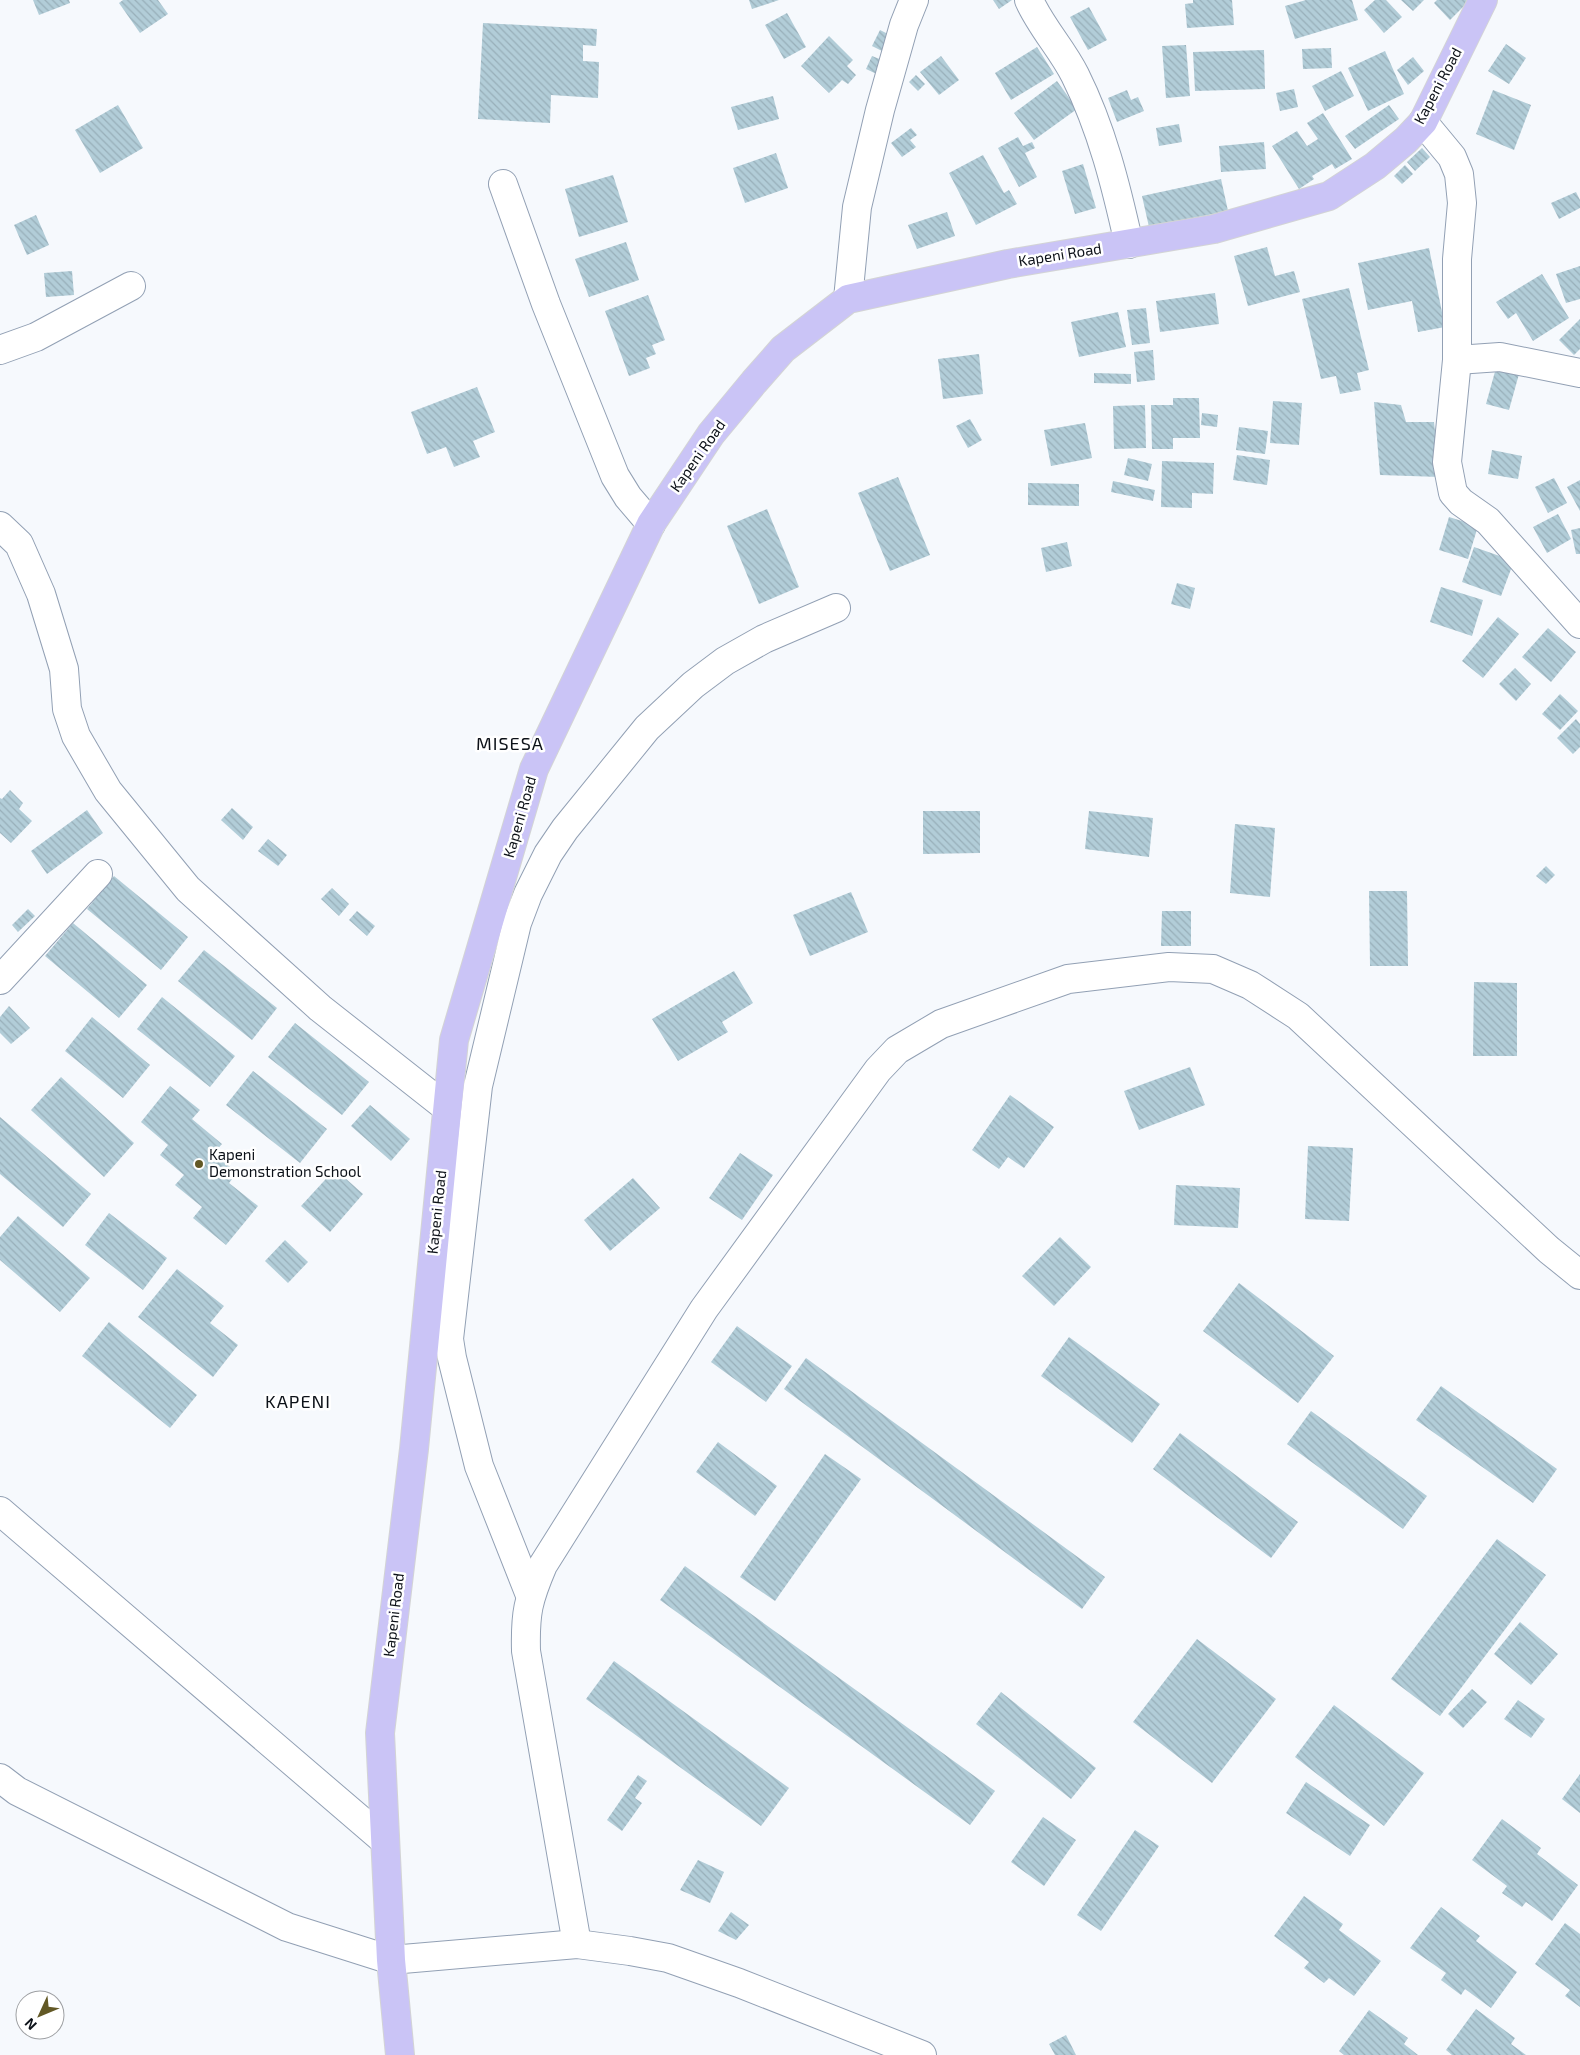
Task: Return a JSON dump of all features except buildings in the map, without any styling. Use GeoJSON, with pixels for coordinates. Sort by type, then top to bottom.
{"type":"FeatureCollection","features":[{"type":"Feature","properties":{"kind":"main road","name":"Kapeni Road"},"geometry":{"type":"LineString","coordinates":[[400,2055],[391,1960],[380,1733],[414,1448],[454,1040],[534,769],[651,524],[711,434],[754,382],[783,349],[848,299],[1008,264],[1214,228],[1329,196],[1375,166],[1406,140],[1422,122],[1482,0]]}},
{"type":"Feature","properties":{"kind":"street"},"geometry":{"type":"LineString","coordinates":[[848,299],[857,207],[880,110],[904,25],[914,0]]}},
{"type":"Feature","properties":{"kind":"street"},"geometry":{"type":"LineString","coordinates":[[1029,0],[1074,74],[1099,129],[1116,184],[1129,244]]}},
{"type":"Feature","properties":{"kind":"street"},"geometry":{"type":"LineString","coordinates":[[1422,122],[1446,147],[1459,174],[1462,203],[1457,260],[1457,360],[1447,462],[1453,493],[1461,502],[1488,521],[1580,624]]}},
{"type":"Feature","properties":{"kind":"street"},"geometry":{"type":"LineString","coordinates":[[503,184],[546,304],[604,451],[615,476],[628,497],[651,524]]}},
{"type":"Feature","properties":{"kind":"street"},"geometry":{"type":"LineString","coordinates":[[0,350],[36,337],[132,286]]}},
{"type":"Feature","properties":{"kind":"street"},"geometry":{"type":"LineString","coordinates":[[1457,360],[1500,357],[1580,373]]}},
{"type":"Feature","properties":{"kind":"street"},"geometry":{"type":"LineString","coordinates":[[0,526],[19,544],[41,594],[64,669],[67,709],[76,736],[108,791],[188,889],[320,1008],[447,1108]]}},
{"type":"Feature","properties":{"kind":"street"},"geometry":{"type":"LineString","coordinates":[[530,1595],[479,1466],[449,1339],[478,1086],[517,923],[528,894],[564,829],[663,712],[725,661],[764,639],[836,608]]}},
{"type":"Feature","properties":{"kind":"street"},"geometry":{"type":"LineString","coordinates":[[0,980],[98,874]]}},
{"type":"Feature","properties":{"kind":"street"},"geometry":{"type":"LineString","coordinates":[[577,1944],[526,1651],[525,1619],[530,1595],[543,1565],[704,1309],[878,1070],[897,1050],[942,1024],[1068,979],[1169,967],[1213,969],[1250,985],[1298,1016],[1542,1243],[1580,1275]]}},
{"type":"Feature","properties":{"kind":"street"},"geometry":{"type":"LineString","coordinates":[[0,1511],[385,1842]]}},
{"type":"Feature","properties":{"kind":"street"},"geometry":{"type":"LineString","coordinates":[[0,1778],[17,1791],[287,1927],[391,1960],[577,1944],[668,1958],[738,1983],[922,2055]]}},
{"type":"Feature","properties":{"kind":"place","name":"Kapeni Demonstration School"},"geometry":{"type":"Point","coordinates":[199,1164]}},
{"type":"Feature","properties":{"kind":"district","name":"MISESA"},"geometry":{"type":"Point","coordinates":[510,744]}},
{"type":"Feature","properties":{"kind":"district","name":"KAPENI"},"geometry":{"type":"Point","coordinates":[298,1402]}}]}
